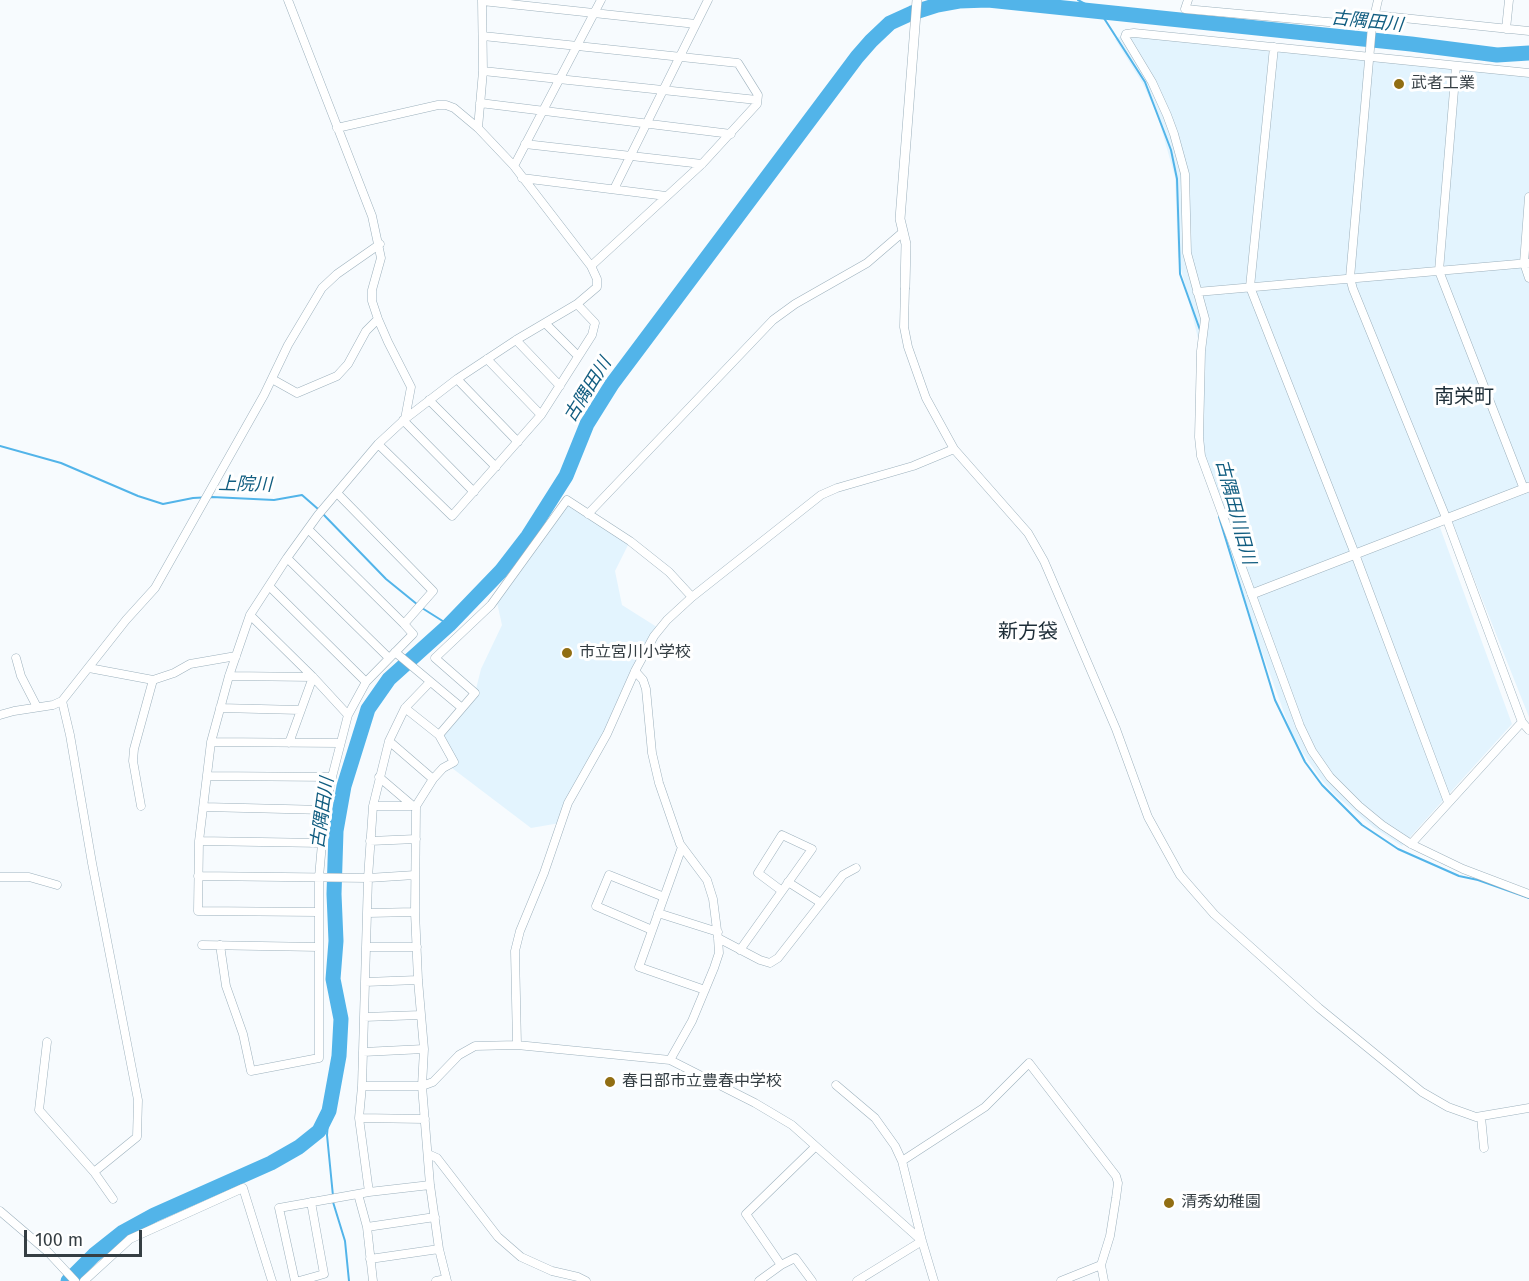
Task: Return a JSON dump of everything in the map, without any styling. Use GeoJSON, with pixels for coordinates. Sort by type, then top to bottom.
{"type":"FeatureCollection","features":[{"type":"Feature","properties":{"kind":"street"},"geometry":{"type":"LineString","coordinates":[[288,0],[372,216],[380,244],[381,258],[372,290],[378,319],[411,387],[404,419]]}},
{"type":"Feature","properties":{"kind":"street"},"geometry":{"type":"LineString","coordinates":[[514,166],[601,0]]}},
{"type":"Feature","properties":{"kind":"street"},"geometry":{"type":"LineString","coordinates":[[614,189],[708,0]]}},
{"type":"Feature","properties":{"kind":"street"},"geometry":{"type":"LineString","coordinates":[[917,0],[900,219],[906,244],[904,327],[908,347],[926,398],[954,449],[1028,533],[1044,561],[1116,729],[1148,817],[1180,875],[1214,914],[1319,1008],[1422,1092],[1456,1110],[1482,1117],[1529,1108]]}},
{"type":"Feature","properties":{"kind":"street"},"geometry":{"type":"LineString","coordinates":[[1188,0],[1185,9],[1372,26]]}},
{"type":"Feature","properties":{"kind":"street"},"geometry":{"type":"LineString","coordinates":[[1378,0],[1372,26],[1350,278],[1447,520],[1522,722],[1529,730]]}},
{"type":"Feature","properties":{"kind":"street"},"geometry":{"type":"LineString","coordinates":[[1506,29],[1509,0]]}},
{"type":"Feature","properties":{"kind":"street"},"geometry":{"type":"LineString","coordinates":[[477,129],[483,71],[482,1],[696,24]]}},
{"type":"Feature","properties":{"kind":"street"},"geometry":{"type":"LineString","coordinates":[[1374,15],[1529,31]]}},
{"type":"Feature","properties":{"kind":"street"},"geometry":{"type":"LineString","coordinates":[[1529,73],[1456,66],[1370,53],[1134,33],[1129,33],[1125,37],[1152,81],[1174,134],[1185,174],[1187,253],[1206,319],[1201,351],[1199,437],[1202,456],[1299,726],[1330,777],[1382,825],[1411,844],[1463,869],[1529,894]]}},
{"type":"Feature","properties":{"kind":"street"},"geometry":{"type":"LineString","coordinates":[[483,36],[738,63],[758,95],[758,104],[702,164],[591,266]]}},
{"type":"Feature","properties":{"kind":"street"},"geometry":{"type":"LineString","coordinates":[[1274,46],[1250,287],[1355,554],[1448,802]]}},
{"type":"Feature","properties":{"kind":"street"},"geometry":{"type":"LineString","coordinates":[[1252,594],[1527,488],[1439,270],[1456,66]]}},
{"type":"Feature","properties":{"kind":"street"},"geometry":{"type":"LineString","coordinates":[[483,71],[758,100]]}},
{"type":"Feature","properties":{"kind":"street"},"geometry":{"type":"LineString","coordinates":[[480,103],[731,134]]}},
{"type":"Feature","properties":{"kind":"street"},"geometry":{"type":"LineString","coordinates":[[318,912],[198,911],[200,841],[211,742],[229,676],[250,615],[287,558],[337,492],[378,444],[404,419],[487,359],[578,304],[597,287],[597,279],[591,266],[514,166],[454,108],[438,105],[337,128]]}},
{"type":"Feature","properties":{"kind":"street"},"geometry":{"type":"LineString","coordinates":[[525,144],[702,164]]}},
{"type":"Feature","properties":{"kind":"street"},"geometry":{"type":"LineString","coordinates":[[522,178],[666,196]]}},
{"type":"Feature","properties":{"kind":"street"},"geometry":{"type":"LineString","coordinates":[[1529,197],[1526,263],[1529,278]]}},
{"type":"Feature","properties":{"kind":"street"},"geometry":{"type":"LineString","coordinates":[[588,514],[773,321],[795,303],[867,263],[903,232]]}},
{"type":"Feature","properties":{"kind":"street"},"geometry":{"type":"LineString","coordinates":[[0,715],[53,705],[62,701],[126,620],[155,588],[272,379],[288,345],[322,288],[337,274],[380,244]]}},
{"type":"Feature","properties":{"kind":"street"},"geometry":{"type":"LineString","coordinates":[[1197,292],[1526,263]]}},
{"type":"Feature","properties":{"kind":"street"},"geometry":{"type":"LineString","coordinates":[[378,444],[452,516],[541,415],[592,335],[595,323],[578,304]]}},
{"type":"Feature","properties":{"kind":"street"},"geometry":{"type":"LineString","coordinates":[[272,379],[297,393],[337,376],[348,364],[366,331],[378,319]]}},
{"type":"Feature","properties":{"kind":"street"},"geometry":{"type":"LineString","coordinates":[[545,323],[578,356]]}},
{"type":"Feature","properties":{"kind":"street"},"geometry":{"type":"LineString","coordinates":[[516,340],[560,386]]}},
{"type":"Feature","properties":{"kind":"street"},"geometry":{"type":"LineString","coordinates":[[487,359],[541,415]]}},
{"type":"Feature","properties":{"kind":"street"},"geometry":{"type":"LineString","coordinates":[[457,379],[518,442]]}},
{"type":"Feature","properties":{"kind":"street"},"geometry":{"type":"LineString","coordinates":[[429,400],[496,467]]}},
{"type":"Feature","properties":{"kind":"street"},"geometry":{"type":"LineString","coordinates":[[404,419],[474,492]]}},
{"type":"Feature","properties":{"kind":"street"},"geometry":{"type":"LineString","coordinates":[[517,1045],[515,951],[520,931],[544,873],[568,803],[607,734],[635,671],[660,629],[692,597],[821,495],[837,488],[913,466],[954,449]]}},
{"type":"Feature","properties":{"kind":"street"},"geometry":{"type":"LineString","coordinates":[[337,492],[433,591],[404,624]]}},
{"type":"Feature","properties":{"kind":"street"},"geometry":{"type":"LineString","coordinates":[[439,735],[475,693],[435,658],[491,605],[567,500],[630,541],[669,572],[692,597]]}},
{"type":"Feature","properties":{"kind":"street"},"geometry":{"type":"LineString","coordinates":[[220,945],[226,986],[243,1034],[251,1071],[319,1058],[318,912],[325,810],[332,777],[348,715],[366,682],[413,634],[308,529]]}},
{"type":"Feature","properties":{"kind":"street"},"geometry":{"type":"LineString","coordinates":[[287,558],[392,655],[462,708]]}},
{"type":"Feature","properties":{"kind":"street"},"geometry":{"type":"LineString","coordinates":[[269,586],[366,682]]}},
{"type":"Feature","properties":{"kind":"street"},"geometry":{"type":"LineString","coordinates":[[250,615],[313,676],[348,715]]}},
{"type":"Feature","properties":{"kind":"street"},"geometry":{"type":"LineString","coordinates":[[89,668],[153,680],[190,664],[236,656]]}},
{"type":"Feature","properties":{"kind":"street"},"geometry":{"type":"LineString","coordinates":[[16,658],[21,676],[37,707]]}},
{"type":"Feature","properties":{"kind":"street"},"geometry":{"type":"LineString","coordinates":[[635,671],[643,680],[646,689],[652,753],[658,783],[682,847],[707,880],[713,898],[718,935],[719,953],[705,990],[692,1021],[670,1060]]}},
{"type":"Feature","properties":{"kind":"street"},"geometry":{"type":"LineString","coordinates":[[229,676],[313,676]]}},
{"type":"Feature","properties":{"kind":"street"},"geometry":{"type":"LineString","coordinates":[[289,743],[313,676]]}},
{"type":"Feature","properties":{"kind":"street"},"geometry":{"type":"LineString","coordinates":[[141,806],[133,761],[134,749],[153,680]]}},
{"type":"Feature","properties":{"kind":"street"},"geometry":{"type":"LineString","coordinates":[[369,1192],[359,1118],[373,806],[389,741],[405,708],[430,682]]}},
{"type":"Feature","properties":{"kind":"street"},"geometry":{"type":"LineString","coordinates":[[62,701],[138,1100],[137,1137],[94,1172]]}},
{"type":"Feature","properties":{"kind":"street"},"geometry":{"type":"LineString","coordinates":[[220,708],[300,711]]}},
{"type":"Feature","properties":{"kind":"street"},"geometry":{"type":"LineString","coordinates":[[405,708],[439,735],[454,762],[443,768],[415,806],[415,912],[424,1049],[422,1086],[430,1185],[446,1280],[436,1281]]}},
{"type":"Feature","properties":{"kind":"street"},"geometry":{"type":"LineString","coordinates":[[1411,844],[1522,722]]}},
{"type":"Feature","properties":{"kind":"street"},"geometry":{"type":"LineString","coordinates":[[389,741],[434,779]]}},
{"type":"Feature","properties":{"kind":"street"},"geometry":{"type":"LineString","coordinates":[[211,742],[340,744]]}},
{"type":"Feature","properties":{"kind":"street"},"geometry":{"type":"LineString","coordinates":[[207,776],[332,777]]}},
{"type":"Feature","properties":{"kind":"street"},"geometry":{"type":"LineString","coordinates":[[379,777],[415,806]]}},
{"type":"Feature","properties":{"kind":"street"},"geometry":{"type":"LineString","coordinates":[[373,806],[415,806]]}},
{"type":"Feature","properties":{"kind":"street"},"geometry":{"type":"LineString","coordinates":[[204,807],[325,810]]}},
{"type":"Feature","properties":{"kind":"street"},"geometry":{"type":"LineString","coordinates":[[740,950],[812,849],[782,835],[758,873],[782,891]]}},
{"type":"Feature","properties":{"kind":"street"},"geometry":{"type":"LineString","coordinates":[[370,841],[416,839]]}},
{"type":"Feature","properties":{"kind":"street"},"geometry":{"type":"LineString","coordinates":[[200,841],[322,843]]}},
{"type":"Feature","properties":{"kind":"street"},"geometry":{"type":"LineString","coordinates":[[682,847],[639,967],[705,990]]}},
{"type":"Feature","properties":{"kind":"street"},"geometry":{"type":"LineString","coordinates":[[658,913],[718,935],[740,950],[770,963],[778,958],[843,875],[856,868]]}},
{"type":"Feature","properties":{"kind":"street"},"geometry":{"type":"LineString","coordinates":[[198,876],[368,878],[415,875]]}},
{"type":"Feature","properties":{"kind":"street"},"geometry":{"type":"LineString","coordinates":[[652,930],[596,906],[609,875],[664,897]]}},
{"type":"Feature","properties":{"kind":"street"},"geometry":{"type":"LineString","coordinates":[[0,877],[29,877],[57,885]]}},
{"type":"Feature","properties":{"kind":"street"},"geometry":{"type":"LineString","coordinates":[[788,882],[821,903]]}},
{"type":"Feature","properties":{"kind":"street"},"geometry":{"type":"LineString","coordinates":[[368,913],[415,912]]}},
{"type":"Feature","properties":{"kind":"street"},"geometry":{"type":"LineString","coordinates":[[202,945],[319,947]]}},
{"type":"Feature","properties":{"kind":"street"},"geometry":{"type":"LineString","coordinates":[[367,947],[417,947]]}},
{"type":"Feature","properties":{"kind":"street"},"geometry":{"type":"LineString","coordinates":[[365,982],[418,980]]}},
{"type":"Feature","properties":{"kind":"street"},"geometry":{"type":"LineString","coordinates":[[364,1017],[421,1015]]}},
{"type":"Feature","properties":{"kind":"street"},"geometry":{"type":"LineString","coordinates":[[47,1042],[39,1110],[94,1172],[113,1199]]}},
{"type":"Feature","properties":{"kind":"street"},"geometry":{"type":"LineString","coordinates":[[362,1086],[422,1086],[433,1082],[459,1055],[476,1046],[517,1045],[670,1060],[755,1103],[792,1125],[922,1241]]}},
{"type":"Feature","properties":{"kind":"street"},"geometry":{"type":"LineString","coordinates":[[363,1052],[424,1049]]}},
{"type":"Feature","properties":{"kind":"street"},"geometry":{"type":"LineString","coordinates":[[902,1161],[985,1107],[1029,1063],[1116,1176],[1118,1183],[1110,1236],[1101,1265],[1104,1281]]}},
{"type":"Feature","properties":{"kind":"street"},"geometry":{"type":"LineString","coordinates":[[836,1085],[875,1118],[895,1146],[902,1161],[934,1281]]}},
{"type":"Feature","properties":{"kind":"street"},"geometry":{"type":"LineString","coordinates":[[1482,1117],[1484,1148]]}},
{"type":"Feature","properties":{"kind":"street"},"geometry":{"type":"LineString","coordinates":[[359,1118],[425,1119]]}},
{"type":"Feature","properties":{"kind":"street"},"geometry":{"type":"LineString","coordinates":[[781,1265],[746,1214],[815,1147]]}},
{"type":"Feature","properties":{"kind":"street"},"geometry":{"type":"LineString","coordinates":[[428,1154],[437,1158],[498,1237],[521,1257],[552,1271],[586,1281]]}},
{"type":"Feature","properties":{"kind":"street"},"geometry":{"type":"LineString","coordinates":[[311,1202],[324,1274],[297,1281],[279,1208],[311,1202],[369,1192],[430,1185]]}},
{"type":"Feature","properties":{"kind":"street"},"geometry":{"type":"LineString","coordinates":[[84,1281],[130,1239],[243,1188],[272,1281]]}},
{"type":"Feature","properties":{"kind":"street"},"geometry":{"type":"LineString","coordinates":[[358,1194],[367,1227],[373,1281]]}},
{"type":"Feature","properties":{"kind":"street"},"geometry":{"type":"LineString","coordinates":[[0,1210],[48,1252],[75,1281]]}},
{"type":"Feature","properties":{"kind":"street"},"geometry":{"type":"LineString","coordinates":[[367,1227],[435,1217]]}},
{"type":"Feature","properties":{"kind":"street"},"geometry":{"type":"LineString","coordinates":[[857,1281],[922,1241]]}},
{"type":"Feature","properties":{"kind":"street"},"geometry":{"type":"LineString","coordinates":[[370,1259],[440,1249]]}},
{"type":"Feature","properties":{"kind":"street"},"geometry":{"type":"LineString","coordinates":[[759,1281],[795,1258],[812,1281]]}},
{"type":"Feature","properties":{"kind":"street"},"geometry":{"type":"LineString","coordinates":[[1061,1281],[1101,1265]]}},
{"type":"Feature","properties":{"kind":"shaded area"},"geometry":{"type":"Polygon","coordinates":[[[1124,35],[1529,77],[1529,486],[1438,522],[1512,724],[1402,846],[1373,827],[1334,794],[1303,753],[1290,729],[1242,597],[1201,456],[1201,351],[1178,256],[1175,177],[1158,117],[1143,84],[1115,39],[1124,35]]]}},
{"type":"Feature","properties":{"kind":"shaded area"},"geometry":{"type":"Polygon","coordinates":[[[1529,487],[1529,717],[1450,518],[1529,487]]]}},
{"type":"Feature","properties":{"kind":"shaded area","name":"市立宮川小学校"},"geometry":{"type":"Polygon","coordinates":[[[567,500],[630,541],[615,571],[622,605],[660,629],[560,823],[531,828],[448,765],[453,762],[439,735],[475,693],[481,669],[502,625],[496,598],[567,500]]]}},
{"type":"Feature","properties":{"kind":"waterway","name":"古隅田川"},"geometry":{"type":"LineString","coordinates":[[68,1281],[94,1255],[123,1232],[154,1215],[271,1163],[299,1147],[319,1131],[329,1111],[339,1056],[341,1019],[333,979],[336,941],[334,894],[336,831],[344,786],[368,709],[389,679],[449,625],[501,571],[528,536],[566,476],[587,424],[612,384],[857,57],[890,23],[937,5],[959,1],[988,0],[1497,55],[1529,53]]}},
{"type":"Feature","properties":{"kind":"waterway","name":"古隅田川旧川"},"geometry":{"type":"LineString","coordinates":[[1078,0],[1100,12],[1145,82],[1171,150],[1177,179],[1180,274],[1200,330]]}},
{"type":"Feature","properties":{"kind":"waterway","name":"上院川"},"geometry":{"type":"LineString","coordinates":[[0,446],[61,463],[138,496],[163,504],[193,498],[274,500],[302,495],[318,509]]}},
{"type":"Feature","properties":{"kind":"waterway","name":"上院川"},"geometry":{"type":"LineString","coordinates":[[322,513],[386,579],[418,605]]}},
{"type":"Feature","properties":{"kind":"waterway","name":"古隅田川旧川"},"geometry":{"type":"LineString","coordinates":[[1219,517],[1275,700],[1305,762],[1322,785],[1362,825],[1398,849],[1459,876],[1478,880],[1529,898]]}},
{"type":"Feature","properties":{"kind":"waterway","name":"上院川"},"geometry":{"type":"LineString","coordinates":[[422,608],[449,625]]}},
{"type":"Feature","properties":{"kind":"waterway"},"geometry":{"type":"LineString","coordinates":[[329,1111],[327,1135],[333,1196]]}},
{"type":"Feature","properties":{"kind":"waterway"},"geometry":{"type":"LineString","coordinates":[[333,1202],[345,1241],[349,1281]]}},
{"type":"Feature","properties":{"kind":"place","name":"武者工業"},"geometry":{"type":"Point","coordinates":[1399,84]}},
{"type":"Feature","properties":{"kind":"place","name":"市立宮川小学校"},"geometry":{"type":"Point","coordinates":[567,653]}},
{"type":"Feature","properties":{"kind":"place","name":"春日部市立豊春中学校"},"geometry":{"type":"Point","coordinates":[610,1082]}},
{"type":"Feature","properties":{"kind":"place","name":"清秀幼稚園"},"geometry":{"type":"Point","coordinates":[1169,1203]}},
{"type":"Feature","properties":{"kind":"district","name":"南栄町"},"geometry":{"type":"Point","coordinates":[1464,397]}},
{"type":"Feature","properties":{"kind":"district","name":"新方袋"},"geometry":{"type":"Point","coordinates":[1028,632]}}]}
